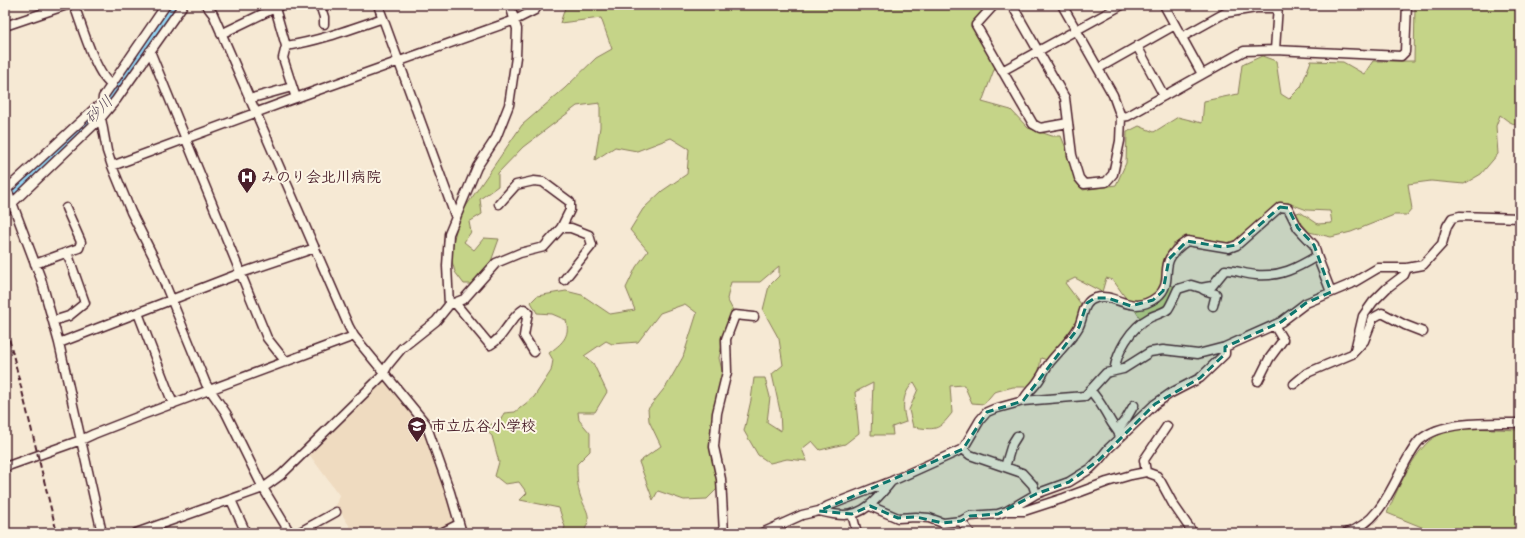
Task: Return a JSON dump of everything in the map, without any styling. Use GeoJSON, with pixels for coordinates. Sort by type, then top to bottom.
{"type":"FeatureCollection","features":[{"type":"Feature","properties":{"kind":"street"},"geometry":{"type":"LineString","coordinates":[[5,26],[67,5]]}},
{"type":"Feature","properties":{"kind":"street"},"geometry":{"type":"LineString","coordinates":[[74,5],[96,63],[108,83],[112,85]]}},
{"type":"Feature","properties":{"kind":"street"},"geometry":{"type":"LineString","coordinates":[[166,5],[103,97],[101,118],[106,151],[131,212],[156,262],[206,384],[226,413],[263,488],[290,533]]}},
{"type":"Feature","properties":{"kind":"street"},"geometry":{"type":"LineString","coordinates":[[8,207],[101,118],[116,100],[183,5]]}},
{"type":"Feature","properties":{"kind":"street"},"geometry":{"type":"LineString","coordinates":[[206,5],[213,14],[222,34],[249,99],[354,336],[426,424],[450,492],[462,533]]}},
{"type":"Feature","properties":{"kind":"street"},"geometry":{"type":"LineString","coordinates":[[320,5],[324,17],[324,24]]}},
{"type":"Feature","properties":{"kind":"street"},"geometry":{"type":"LineString","coordinates":[[378,5],[456,218]]}},
{"type":"Feature","properties":{"kind":"street"},"geometry":{"type":"LineString","coordinates":[[510,5],[517,29],[516,57],[509,105],[496,138],[477,168],[449,234],[447,266],[452,304],[490,345],[496,342],[516,314],[524,309],[528,312],[524,336],[534,352]]}},
{"type":"Feature","properties":{"kind":"street"},"geometry":{"type":"LineString","coordinates":[[112,166],[296,98],[515,20],[535,10],[538,5]]}},
{"type":"Feature","properties":{"kind":"street"},"geometry":{"type":"LineString","coordinates":[[994,5],[976,25],[1033,124],[1040,128],[1068,123]]}},
{"type":"Feature","properties":{"kind":"street"},"geometry":{"type":"LineString","coordinates":[[1012,5],[1064,98],[1072,155],[1079,178],[1084,184],[1106,182],[1112,174],[1120,141],[1121,117],[1114,95],[1062,5]]}},
{"type":"Feature","properties":{"kind":"street"},"geometry":{"type":"LineString","coordinates":[[1164,5],[1202,74]]}},
{"type":"Feature","properties":{"kind":"street"},"geometry":{"type":"LineString","coordinates":[[1121,117],[1128,116],[1244,51],[1275,50],[1401,56],[1404,52],[1407,5]]}},
{"type":"Feature","properties":{"kind":"street"},"geometry":{"type":"LineString","coordinates":[[222,34],[278,6],[286,46],[283,58],[296,98]]}},
{"type":"Feature","properties":{"kind":"street"},"geometry":{"type":"LineString","coordinates":[[1002,71],[1077,31],[1117,6]]}},
{"type":"Feature","properties":{"kind":"street"},"geometry":{"type":"LineString","coordinates":[[1182,37],[1225,13],[1256,8],[1278,7],[1275,50]]}},
{"type":"Feature","properties":{"kind":"street"},"geometry":{"type":"LineString","coordinates":[[286,46],[304,44],[325,38],[383,18]]}},
{"type":"Feature","properties":{"kind":"street"},"geometry":{"type":"LineString","coordinates":[[1099,68],[1175,25]]}},
{"type":"Feature","properties":{"kind":"street"},"geometry":{"type":"LineString","coordinates":[[1137,46],[1164,96]]}},
{"type":"Feature","properties":{"kind":"street"},"geometry":{"type":"LineString","coordinates":[[150,51],[267,338],[286,362]]}},
{"type":"Feature","properties":{"kind":"street"},"geometry":{"type":"LineString","coordinates":[[249,99],[292,87]]}},
{"type":"Feature","properties":{"kind":"street"},"geometry":{"type":"LineString","coordinates":[[102,104],[94,109],[6,187],[8,207],[41,279],[53,321],[102,533]]}},
{"type":"Feature","properties":{"kind":"street"},"geometry":{"type":"LineString","coordinates":[[142,532],[263,488],[281,475],[384,373],[388,365],[402,348],[436,321],[452,304],[464,299],[496,263],[520,252],[544,247],[561,228],[570,210],[570,202],[543,182],[534,181],[516,185],[499,204]]}},
{"type":"Feature","properties":{"kind":"street"},"geometry":{"type":"LineString","coordinates":[[1023,400],[1026,394],[1036,384],[1050,362],[1079,327],[1087,303],[1095,298],[1108,298],[1131,306],[1144,304],[1153,300],[1163,291],[1166,284],[1170,259],[1181,245],[1188,241],[1229,248],[1237,245],[1280,207],[1288,208],[1298,228],[1314,244],[1331,292]]}},
{"type":"Feature","properties":{"kind":"street"},"geometry":{"type":"LineString","coordinates":[[35,264],[79,248],[81,242],[66,208]]}},
{"type":"Feature","properties":{"kind":"street"},"geometry":{"type":"LineString","coordinates":[[762,533],[802,515],[819,511],[828,506],[892,481],[963,449],[980,420],[987,412],[994,409],[1023,400],[1085,396],[1106,373],[1123,369],[1150,352],[1163,350],[1198,354],[1225,347],[1281,322],[1306,303],[1351,284],[1378,268],[1407,268],[1422,265],[1442,244],[1447,226],[1452,218],[1460,216],[1520,218]]}},
{"type":"Feature","properties":{"kind":"street"},"geometry":{"type":"LineString","coordinates":[[561,228],[571,228],[589,235],[592,245],[564,280]]}},
{"type":"Feature","properties":{"kind":"street"},"geometry":{"type":"LineString","coordinates":[[59,343],[241,274],[315,248]]}},
{"type":"Feature","properties":{"kind":"street"},"geometry":{"type":"LineString","coordinates":[[53,321],[69,316],[85,303],[67,252]]}},
{"type":"Feature","properties":{"kind":"street"},"geometry":{"type":"LineString","coordinates":[[1201,288],[1212,286],[1225,270],[1236,270],[1255,275],[1279,274],[1295,269],[1317,256]]}},
{"type":"Feature","properties":{"kind":"street"},"geometry":{"type":"LineString","coordinates":[[1355,350],[1363,316],[1373,302],[1387,288],[1404,275],[1407,268]]}},
{"type":"Feature","properties":{"kind":"street"},"geometry":{"type":"LineString","coordinates":[[1114,371],[1124,342],[1141,323],[1167,310],[1178,289],[1191,285],[1216,294],[1213,306]]}},
{"type":"Feature","properties":{"kind":"street"},"geometry":{"type":"LineString","coordinates":[[138,313],[173,404]]}},
{"type":"Feature","properties":{"kind":"street"},"geometry":{"type":"LineString","coordinates":[[1294,384],[1307,373],[1352,354],[1364,341],[1373,318],[1382,313],[1422,332]]}},
{"type":"Feature","properties":{"kind":"street"},"geometry":{"type":"LineString","coordinates":[[724,533],[721,479],[714,447],[717,413],[727,372],[726,339],[735,315],[754,317]]}},
{"type":"Feature","properties":{"kind":"street"},"geometry":{"type":"LineString","coordinates":[[1258,381],[1269,359],[1283,340],[1274,325]]}},
{"type":"Feature","properties":{"kind":"street"},"geometry":{"type":"LineString","coordinates":[[5,467],[81,440],[354,336]]}},
{"type":"Feature","properties":{"kind":"street"},"geometry":{"type":"LineString","coordinates":[[1119,433],[1170,393],[1200,378],[1225,354],[1225,347]]}},
{"type":"Feature","properties":{"kind":"street"},"geometry":{"type":"LineString","coordinates":[[1090,390],[1100,400],[1110,422],[1119,433]]}},
{"type":"Feature","properties":{"kind":"street"},"geometry":{"type":"LineString","coordinates":[[870,506],[898,518],[929,518],[943,523],[961,521],[970,516],[998,514],[1007,511],[1036,494],[1070,482],[1090,469],[1119,433],[1134,405]]}},
{"type":"Feature","properties":{"kind":"street"},"geometry":{"type":"LineString","coordinates":[[1346,533],[1352,532],[1371,520],[1386,499],[1408,457],[1420,440],[1449,426],[1520,423]]}},
{"type":"Feature","properties":{"kind":"street"},"geometry":{"type":"LineString","coordinates":[[1146,472],[1144,460],[1167,426]]}},
{"type":"Feature","properties":{"kind":"street"},"geometry":{"type":"LineString","coordinates":[[1005,467],[1012,444],[1017,436]]}},
{"type":"Feature","properties":{"kind":"street"},"geometry":{"type":"LineString","coordinates":[[963,449],[970,455],[1022,473],[1033,485],[1036,494]]}},
{"type":"Feature","properties":{"kind":"street"},"geometry":{"type":"LineString","coordinates":[[1007,511],[1024,511],[1107,482],[1146,472],[1157,476],[1173,504],[1193,533]]}},
{"type":"Feature","properties":{"kind":"street"},"geometry":{"type":"LineString","coordinates":[[819,511],[843,515],[852,514],[870,506],[892,481]]}},
{"type":"Feature","properties":{"kind":"street"},"geometry":{"type":"LineString","coordinates":[[231,500],[246,533]]}},
{"type":"Feature","properties":{"kind":"street"},"geometry":{"type":"LineString","coordinates":[[298,533],[336,512]]}},
{"type":"Feature","properties":{"kind":"street"},"geometry":{"type":"LineString","coordinates":[[852,514],[857,533]]}},
{"type":"Feature","properties":{"kind":"street"},"geometry":{"type":"LineString","coordinates":[[961,521],[970,533]]}},
{"type":"Feature","properties":{"kind":"street"},"geometry":{"type":"LineString","coordinates":[[441,533],[459,524]]}},
{"type":"Feature","properties":{"kind":"highlighted area"},"geometry":{"type":"Polygon","coordinates":[[[1280,207],[1288,208],[1298,228],[1314,245],[1331,292],[1306,303],[1281,322],[1225,347],[1225,354],[1200,378],[1155,404],[1099,460],[1069,482],[1036,494],[998,514],[970,516],[961,521],[943,523],[916,517],[898,518],[870,506],[852,514],[819,511],[963,449],[987,412],[1023,401],[1079,327],[1087,303],[1095,298],[1108,298],[1131,306],[1153,300],[1163,291],[1169,259],[1187,241],[1223,247],[1237,245],[1280,207]]]}},
{"type":"Feature","properties":{"kind":"shaded area"},"geometry":{"type":"Polygon","coordinates":[[[384,373],[426,424],[459,524],[441,533],[354,533],[336,505],[339,495],[306,450],[384,373]]]}},
{"type":"Feature","properties":{"kind":"green space"},"geometry":{"type":"Polygon","coordinates":[[[566,5],[986,5],[973,23],[995,67],[982,102],[1011,110],[1028,128],[1052,136],[1061,136],[1083,190],[1116,185],[1126,163],[1127,132],[1139,126],[1154,132],[1178,117],[1202,123],[1204,101],[1238,94],[1242,65],[1262,56],[1276,61],[1281,94],[1289,99],[1301,87],[1311,61],[1343,62],[1364,74],[1373,61],[1414,61],[1415,5],[1520,5],[1520,127],[1500,115],[1496,126],[1498,154],[1481,174],[1464,184],[1431,181],[1408,184],[1412,209],[1407,215],[1394,215],[1351,232],[1331,237],[1309,232],[1294,214],[1300,212],[1318,224],[1332,223],[1330,211],[1307,210],[1288,203],[1277,205],[1233,245],[1188,239],[1173,244],[1167,258],[1160,293],[1146,301],[1130,304],[1113,280],[1106,278],[1102,292],[1075,278],[1065,283],[1081,304],[1076,324],[1069,336],[1047,360],[1041,358],[1039,371],[1029,387],[1013,387],[994,392],[984,404],[972,403],[964,385],[950,386],[952,413],[940,426],[927,429],[913,427],[909,410],[918,389],[914,382],[907,391],[904,400],[906,422],[892,427],[893,435],[871,435],[873,383],[855,392],[859,433],[845,444],[820,450],[812,441],[802,449],[807,461],[787,459],[770,463],[758,455],[744,431],[754,378],[765,378],[770,397],[767,422],[781,431],[780,411],[772,374],[783,365],[779,339],[763,310],[769,286],[779,276],[779,266],[760,282],[731,282],[727,299],[735,314],[724,337],[719,358],[724,378],[714,411],[718,488],[707,499],[684,500],[658,491],[653,500],[639,462],[661,446],[649,421],[648,409],[667,385],[683,357],[697,313],[685,304],[660,313],[638,342],[612,344],[606,341],[584,356],[593,363],[607,392],[595,412],[578,412],[579,420],[590,433],[590,451],[577,464],[578,487],[588,513],[588,522],[583,533],[562,533],[565,527],[559,508],[520,500],[527,493],[519,482],[505,484],[495,476],[499,462],[492,436],[480,425],[484,419],[497,428],[504,413],[515,412],[534,397],[551,371],[553,360],[549,353],[564,340],[567,331],[566,320],[552,314],[537,313],[531,302],[537,296],[566,291],[582,295],[610,314],[635,310],[626,288],[636,267],[648,251],[630,230],[643,209],[662,191],[687,174],[689,149],[671,138],[637,151],[615,147],[595,160],[600,127],[600,103],[577,106],[523,147],[498,173],[498,186],[480,199],[482,214],[469,222],[471,232],[464,242],[474,250],[484,238],[499,239],[489,267],[474,284],[464,284],[455,272],[450,254],[460,215],[522,125],[565,88],[596,58],[612,49],[601,18],[560,23],[566,5]]]}},
{"type":"Feature","properties":{"kind":"green space"},"geometry":{"type":"Polygon","coordinates":[[[1170,285],[1176,287],[1166,305],[1155,314],[1140,318],[1133,307],[1165,292],[1170,285]]]}},
{"type":"Feature","properties":{"kind":"green space"},"geometry":{"type":"Polygon","coordinates":[[[1468,428],[1520,430],[1520,533],[1425,533],[1424,528],[1387,513],[1406,472],[1426,444],[1433,438],[1446,432],[1468,428]]]}},
{"type":"Feature","properties":{"kind":"waterway","name":"砂川"},"geometry":{"type":"LineString","coordinates":[[5,200],[94,118],[114,96],[176,5]]}},
{"type":"Feature","properties":{"kind":"railway"},"geometry":{"type":"LineString","coordinates":[[5,322],[57,533]]}},
{"type":"Feature","properties":{"kind":"place","name":"みのり会北川病院"},"geometry":{"type":"Point","coordinates":[247,194]}},
{"type":"Feature","properties":{"kind":"place","name":"市立広谷小学校"},"geometry":{"type":"Point","coordinates":[417,443]}}]}
